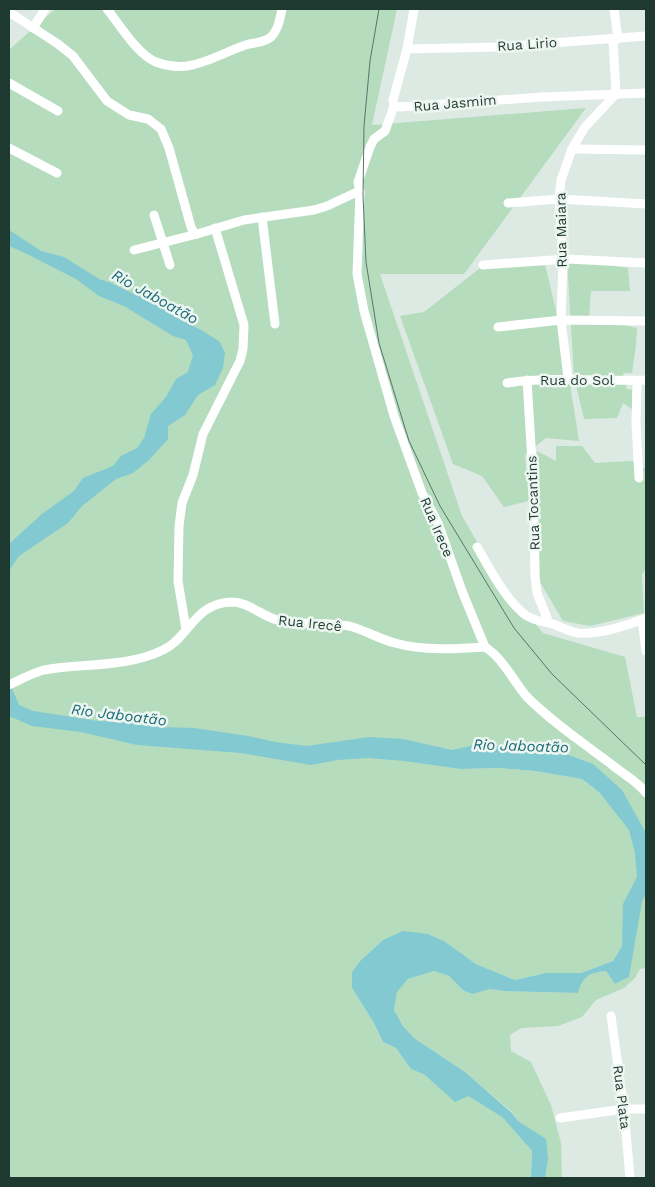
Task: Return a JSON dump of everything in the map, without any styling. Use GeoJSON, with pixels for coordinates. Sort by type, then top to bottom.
{"type":"FeatureCollection","features":[{"type":"Feature","properties":{"kind":"street"},"geometry":{"type":"LineString","coordinates":[[32,28],[45,9]]}},
{"type":"Feature","properties":{"kind":"street"},"geometry":{"type":"LineString","coordinates":[[107,9],[148,58],[166,65],[176,66],[199,63],[239,47],[268,39],[276,31],[282,9]]}},
{"type":"Feature","properties":{"kind":"street","name":"Rua Jasmim"},"geometry":{"type":"LineString","coordinates":[[414,9],[407,49],[395,90],[394,106],[646,93]]}},
{"type":"Feature","properties":{"kind":"street"},"geometry":{"type":"LineString","coordinates":[[614,9],[616,94]]}},
{"type":"Feature","properties":{"kind":"street"},"geometry":{"type":"LineString","coordinates":[[11,13],[73,56],[107,101],[129,115],[148,119],[161,129],[169,148],[191,227],[197,234]]}},
{"type":"Feature","properties":{"kind":"street","name":"Rua Lirio"},"geometry":{"type":"LineString","coordinates":[[407,49],[497,47],[646,36]]}},
{"type":"Feature","properties":{"kind":"street"},"geometry":{"type":"LineString","coordinates":[[9,83],[58,110]]}},
{"type":"Feature","properties":{"kind":"street","name":"Rua Maiara"},"geometry":{"type":"LineString","coordinates":[[568,378],[561,320],[563,259],[559,199],[561,180],[572,149],[585,127],[616,94]]}},
{"type":"Feature","properties":{"kind":"street","name":"Rua Irece"},"geometry":{"type":"LineString","coordinates":[[394,106],[385,132],[374,139],[370,147],[358,182],[360,192],[357,274],[364,311],[397,424],[422,493],[438,523],[462,591],[486,647],[493,652],[536,706],[590,749],[635,781],[646,793]]}},
{"type":"Feature","properties":{"kind":"street"},"geometry":{"type":"LineString","coordinates":[[9,148],[57,173]]}},
{"type":"Feature","properties":{"kind":"street"},"geometry":{"type":"LineString","coordinates":[[572,149],[646,150]]}},
{"type":"Feature","properties":{"kind":"street"},"geometry":{"type":"LineString","coordinates":[[134,250],[262,217],[314,210],[360,192]]}},
{"type":"Feature","properties":{"kind":"street"},"geometry":{"type":"LineString","coordinates":[[508,204],[559,199],[646,204]]}},
{"type":"Feature","properties":{"kind":"street"},"geometry":{"type":"LineString","coordinates":[[154,215],[164,241],[170,265]]}},
{"type":"Feature","properties":{"kind":"street"},"geometry":{"type":"LineString","coordinates":[[262,217],[275,324]]}},
{"type":"Feature","properties":{"kind":"street"},"geometry":{"type":"LineString","coordinates":[[186,629],[178,581],[179,526],[182,503],[193,475],[204,434],[244,349],[244,325],[215,228]]}},
{"type":"Feature","properties":{"kind":"street"},"geometry":{"type":"LineString","coordinates":[[483,265],[563,259],[646,262]]}},
{"type":"Feature","properties":{"kind":"street"},"geometry":{"type":"LineString","coordinates":[[498,327],[561,320],[646,321]]}},
{"type":"Feature","properties":{"kind":"street","name":"Rua do Sol"},"geometry":{"type":"LineString","coordinates":[[508,383],[568,378],[642,380]]}},
{"type":"Feature","properties":{"kind":"street","name":"Rua Tocantins"},"geometry":{"type":"LineString","coordinates":[[527,380],[533,478],[535,576],[537,593],[549,624]]}},
{"type":"Feature","properties":{"kind":"street"},"geometry":{"type":"LineString","coordinates":[[639,478],[636,424],[642,380]]}},
{"type":"Feature","properties":{"kind":"street"},"geometry":{"type":"LineString","coordinates":[[478,547],[498,582],[524,613],[534,620],[578,633],[616,628],[644,619],[646,651]]}},
{"type":"Feature","properties":{"kind":"street","name":"Rua Irecê"},"geometry":{"type":"LineString","coordinates":[[11,684],[42,670],[108,664],[150,655],[172,644],[202,612],[211,607],[234,602],[248,606],[267,618],[281,621],[347,626],[394,643],[433,648],[486,647]]}},
{"type":"Feature","properties":{"kind":"street","name":"Rua Plata"},"geometry":{"type":"LineString","coordinates":[[611,1016],[624,1110],[630,1178]]}},
{"type":"Feature","properties":{"kind":"street"},"geometry":{"type":"LineString","coordinates":[[560,1118],[646,1109]]}},
{"type":"Feature","properties":{"kind":"green space"},"geometry":{"type":"Polygon","coordinates":[[[55,9],[397,9],[372,125],[586,108],[464,274],[380,274],[462,516],[500,581],[543,633],[625,657],[637,717],[646,717],[646,968],[640,969],[635,978],[624,988],[596,1000],[582,1017],[558,1026],[521,1028],[510,1035],[511,1051],[531,1062],[551,1105],[561,1143],[562,1178],[545,1178],[545,1139],[518,1121],[511,1111],[465,1072],[414,1038],[403,1026],[394,1010],[397,991],[408,979],[434,971],[449,976],[464,991],[473,994],[490,989],[578,993],[582,983],[588,976],[606,971],[615,984],[629,977],[630,969],[623,933],[622,946],[613,961],[581,973],[546,973],[515,980],[476,964],[444,941],[428,934],[383,940],[360,961],[352,972],[352,988],[374,1023],[383,1042],[396,1048],[411,1069],[425,1075],[439,1086],[468,1096],[502,1117],[532,1151],[531,1178],[9,1178],[9,50],[55,9]],[[479,744],[462,769],[498,768],[535,771],[582,779],[594,789],[590,763],[553,749],[479,744]]]}},
{"type":"Feature","properties":{"kind":"green space"},"geometry":{"type":"Polygon","coordinates":[[[567,259],[628,268],[630,291],[591,291],[589,317],[637,328],[632,373],[623,373],[627,389],[637,390],[633,410],[623,403],[617,418],[584,419],[574,377],[567,259]]]}},
{"type":"Feature","properties":{"kind":"green space"},"geometry":{"type":"Polygon","coordinates":[[[544,260],[563,340],[579,441],[546,438],[525,455],[529,501],[504,507],[482,476],[453,464],[400,316],[424,312],[480,268],[544,260]]]}},
{"type":"Feature","properties":{"kind":"green space"},"geometry":{"type":"Polygon","coordinates":[[[556,446],[582,446],[595,463],[632,461],[646,469],[646,568],[642,575],[644,613],[590,626],[563,621],[540,582],[537,451],[556,461],[556,446]]]}},
{"type":"Feature","properties":{"kind":"water"},"geometry":{"type":"Polygon","coordinates":[[[9,230],[41,251],[64,257],[99,279],[151,302],[203,331],[220,342],[225,353],[223,368],[215,385],[198,395],[185,415],[168,426],[168,439],[149,460],[133,473],[116,479],[82,506],[68,523],[19,556],[9,571],[9,544],[42,514],[74,491],[83,478],[113,466],[121,456],[137,448],[144,438],[151,414],[166,397],[176,379],[188,372],[193,355],[186,340],[173,336],[124,306],[99,296],[76,279],[9,246],[9,230]]]}},
{"type":"Feature","properties":{"kind":"water"},"geometry":{"type":"Polygon","coordinates":[[[9,681],[19,705],[33,711],[98,721],[119,721],[159,727],[194,728],[307,746],[369,737],[403,739],[452,750],[479,744],[553,749],[593,764],[622,790],[646,833],[646,894],[642,901],[629,977],[615,984],[606,971],[591,974],[582,983],[578,993],[490,989],[473,994],[464,991],[449,976],[434,971],[408,979],[397,992],[394,1010],[403,1026],[414,1038],[465,1072],[511,1112],[518,1121],[546,1139],[548,1159],[545,1178],[531,1178],[532,1151],[502,1117],[468,1096],[455,1102],[425,1075],[411,1069],[396,1048],[383,1042],[374,1023],[352,988],[352,972],[360,961],[383,940],[403,931],[428,934],[444,941],[476,964],[515,980],[546,973],[581,973],[613,961],[622,946],[623,904],[637,877],[635,853],[629,830],[600,793],[582,779],[535,771],[498,768],[461,769],[368,758],[337,760],[311,765],[241,753],[137,745],[81,732],[32,726],[9,716],[9,681]]]}},
{"type":"Feature","properties":{"kind":"tram line"},"geometry":{"type":"LineString","coordinates":[[379,9],[370,61],[364,126],[363,196],[366,262],[379,343],[409,441],[440,506],[514,628],[552,674],[646,765]]}},
{"type":"Feature","properties":{"kind":"water label","name":"Rio Jaboatão"},"geometry":{"type":"Point","coordinates":[155,297]}},
{"type":"Feature","properties":{"kind":"water label","name":"Rio Jaboatão"},"geometry":{"type":"Point","coordinates":[119,715]}},
{"type":"Feature","properties":{"kind":"water label","name":"Rio Jaboatão"},"geometry":{"type":"Point","coordinates":[521,746]}}]}
